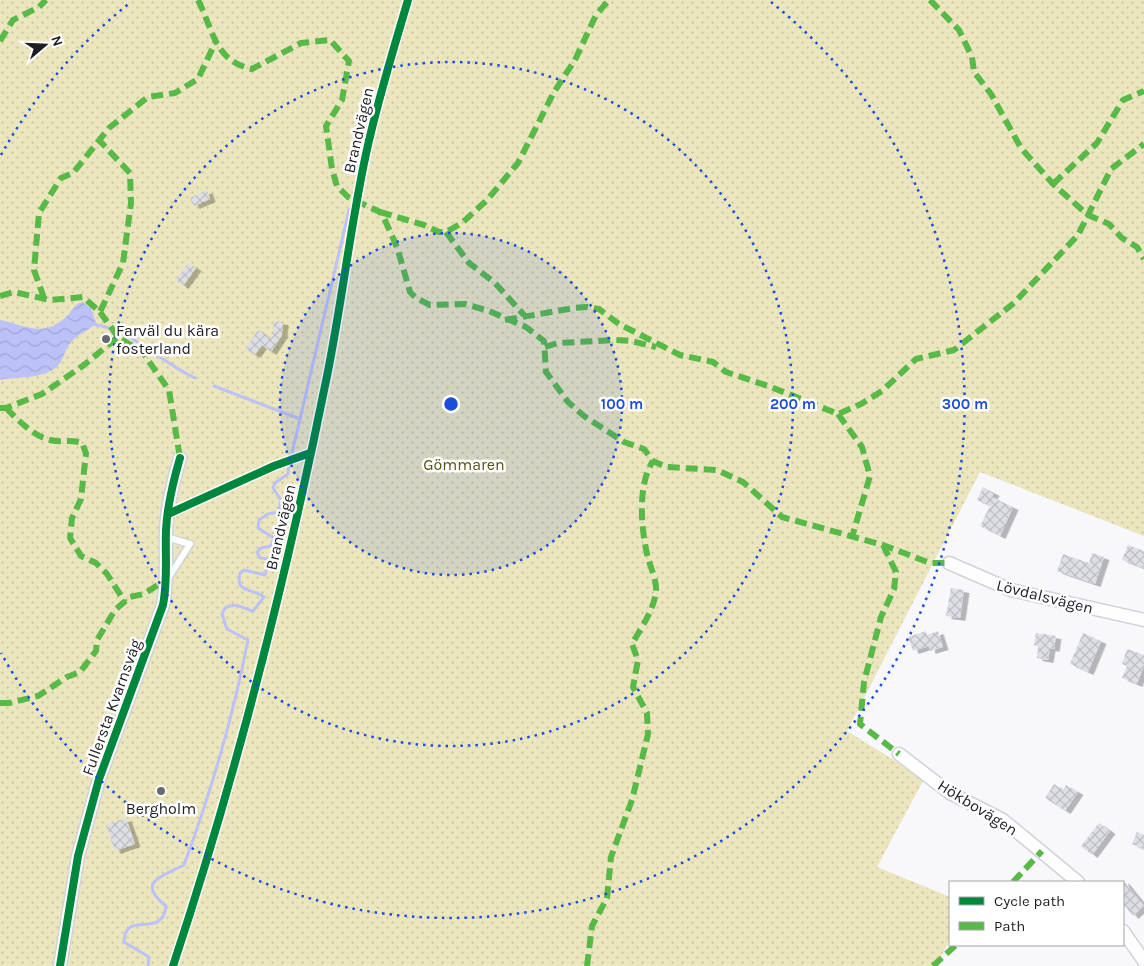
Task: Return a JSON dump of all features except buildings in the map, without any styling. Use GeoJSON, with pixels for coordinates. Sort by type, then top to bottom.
{"type":"FeatureCollection","features":[{"type":"Feature","properties":{"kind":"street","name":"Fullersta Kvarnsväg"},"geometry":{"type":"LineString","coordinates":[[60,966],[78,856],[99,779],[163,605],[167,579],[166,537],[169,499],[180,458]]}},
{"type":"Feature","properties":{"kind":"street","name":"Lövdalsvägen"},"geometry":{"type":"LineString","coordinates":[[949,563],[1011,590],[1144,620]]}},
{"type":"Feature","properties":{"kind":"street","name":"Hökbovägen"},"geometry":{"type":"LineString","coordinates":[[899,754],[950,793],[1003,820],[1077,881]]}},
{"type":"Feature","properties":{"kind":"street"},"geometry":{"type":"LineString","coordinates":[[1124,932],[1144,960]]}},
{"type":"Feature","properties":{"kind":"lane","name":"Brandvägen"},"geometry":{"type":"LineString","coordinates":[[173,966],[229,786],[259,675],[294,529],[327,376],[365,156],[379,95],[408,0]]}},
{"type":"Feature","properties":{"kind":"lane"},"geometry":{"type":"LineString","coordinates":[[166,537],[190,544],[167,579]]}},
{"type":"Feature","properties":{"kind":"green space","name":"Gömmaren"},"geometry":{"type":"Polygon","coordinates":[[[0,0],[1144,0],[1144,536],[980,472],[847,731],[924,779],[877,867],[949,897],[949,942],[936,966],[0,966],[0,0]]]}},
{"type":"Feature","properties":{"kind":"water"},"geometry":{"type":"Polygon","coordinates":[[[82,302],[91,308],[96,323],[71,342],[60,363],[55,368],[40,375],[0,380],[0,320],[40,329],[56,324],[82,302]]]}},
{"type":"Feature","properties":{"kind":"waterway"},"geometry":{"type":"LineString","coordinates":[[292,453],[349,210]]}},
{"type":"Feature","properties":{"kind":"waterway"},"geometry":{"type":"LineString","coordinates":[[93,324],[122,333],[195,378]]}},
{"type":"Feature","properties":{"kind":"waterway"},"geometry":{"type":"LineString","coordinates":[[214,386],[300,419]]}},
{"type":"Feature","properties":{"kind":"waterway"},"geometry":{"type":"LineString","coordinates":[[148,966],[149,957],[124,942],[126,932],[130,927],[158,922],[163,916],[166,906],[157,898],[153,891],[153,885],[161,876],[184,865],[194,838],[228,726],[248,640],[227,629],[222,614],[225,608],[233,605],[253,611],[264,597],[242,587],[239,580],[240,573],[244,570],[265,575],[269,559],[260,558],[257,552],[261,548],[271,546],[274,538],[258,528],[259,520],[268,514],[279,512],[281,500],[273,488],[275,483],[288,474],[289,463]]}},
{"type":"Feature","properties":{"kind":"marked path"},"geometry":{"type":"LineString","coordinates":[[0,41],[13,20],[39,7],[46,0]]}},
{"type":"Feature","properties":{"kind":"marked path"},"geometry":{"type":"LineString","coordinates":[[198,0],[216,42],[222,51],[239,65],[252,69],[301,43],[330,40],[349,61],[342,100],[326,126],[332,169],[337,186],[348,197],[380,212],[384,218],[397,247],[410,292],[416,298],[430,305],[465,304],[489,311],[526,327],[544,341],[546,372],[568,402],[584,416],[624,442],[644,449],[653,461],[666,467],[717,470],[743,482],[782,517],[883,545],[930,563],[949,563]]}},
{"type":"Feature","properties":{"kind":"marked path"},"geometry":{"type":"LineString","coordinates":[[380,212],[424,225],[439,232],[446,232],[462,223],[487,200],[518,163],[554,92],[575,60],[596,15],[609,0]]}},
{"type":"Feature","properties":{"kind":"marked path"},"geometry":{"type":"LineString","coordinates":[[930,0],[959,30],[972,57],[974,72],[991,94],[1021,148],[1053,184],[1088,215],[1109,224],[1122,238],[1137,247],[1144,259]]}},
{"type":"Feature","properties":{"kind":"marked path"},"geometry":{"type":"LineString","coordinates":[[44,298],[34,270],[39,213],[61,178],[73,173],[109,128],[148,97],[175,93],[198,79],[216,41]]}},
{"type":"Feature","properties":{"kind":"marked path"},"geometry":{"type":"LineString","coordinates":[[1053,184],[1097,143],[1123,100],[1144,91]]}},
{"type":"Feature","properties":{"kind":"marked path"},"geometry":{"type":"LineString","coordinates":[[0,296],[14,292],[50,300],[83,297],[100,312],[123,263],[131,203],[130,173],[99,140]]}},
{"type":"Feature","properties":{"kind":"marked path"},"geometry":{"type":"LineString","coordinates":[[505,320],[574,308],[587,307],[599,309],[619,324],[680,355],[713,362],[726,372],[771,387],[838,414],[861,404],[882,391],[916,359],[954,350],[1014,303],[1078,235],[1111,169],[1144,144]]}},
{"type":"Feature","properties":{"kind":"marked path"},"geometry":{"type":"LineString","coordinates":[[446,232],[469,263],[495,283],[524,315]]}},
{"type":"Feature","properties":{"kind":"marked path"},"geometry":{"type":"LineString","coordinates":[[100,312],[118,337]]}},
{"type":"Feature","properties":{"kind":"marked path"},"geometry":{"type":"LineString","coordinates":[[0,408],[6,408],[42,394],[84,365],[118,337],[143,353],[169,390],[180,458]]}},
{"type":"Feature","properties":{"kind":"marked path"},"geometry":{"type":"LineString","coordinates":[[545,347],[558,343],[616,340],[631,341],[656,347]]}},
{"type":"Feature","properties":{"kind":"marked path"},"geometry":{"type":"LineString","coordinates":[[6,408],[26,427],[43,438],[54,441],[82,443],[86,453],[81,499],[72,518],[70,538],[81,556],[96,563],[107,574],[125,602]]}},
{"type":"Feature","properties":{"kind":"marked path"},"geometry":{"type":"LineString","coordinates":[[838,414],[862,447],[870,476],[852,537]]}},
{"type":"Feature","properties":{"kind":"marked path"},"geometry":{"type":"LineString","coordinates":[[587,966],[592,926],[607,898],[611,857],[632,800],[648,734],[647,713],[633,687],[638,660],[632,644],[650,612],[656,591],[642,521],[644,482],[653,461]]}},
{"type":"Feature","properties":{"kind":"marked path"},"geometry":{"type":"LineString","coordinates":[[883,545],[896,572],[894,589],[881,617],[864,682],[860,724],[899,754]]}},
{"type":"Feature","properties":{"kind":"marked path"},"geometry":{"type":"LineString","coordinates":[[0,703],[9,703],[38,696],[67,677],[80,672],[96,651],[97,640],[115,610],[130,597],[144,594],[167,579]]}},
{"type":"Feature","properties":{"kind":"marked path"},"geometry":{"type":"LineString","coordinates":[[1014,881],[1042,851]]}},
{"type":"Feature","properties":{"kind":"marked path"},"geometry":{"type":"LineString","coordinates":[[933,966],[955,946]]}},
{"type":"Feature","properties":{"kind":"cycle path"},"geometry":{"type":"LineString","coordinates":[[173,966],[239,747],[278,599],[327,376],[355,210],[370,135],[408,0]]}},
{"type":"Feature","properties":{"kind":"cycle path"},"geometry":{"type":"LineString","coordinates":[[168,514],[274,466],[310,453]]}},
{"type":"Feature","properties":{"kind":"cycle path"},"geometry":{"type":"LineString","coordinates":[[60,966],[78,856],[99,779],[163,605],[168,512],[180,458]]}},
{"type":"Feature","properties":{"kind":"place","name":"Farväl du kära fosterland"},"geometry":{"type":"Point","coordinates":[106,339]}},
{"type":"Feature","properties":{"kind":"place","name":"Bergholm"},"geometry":{"type":"Point","coordinates":[161,791]}}]}
